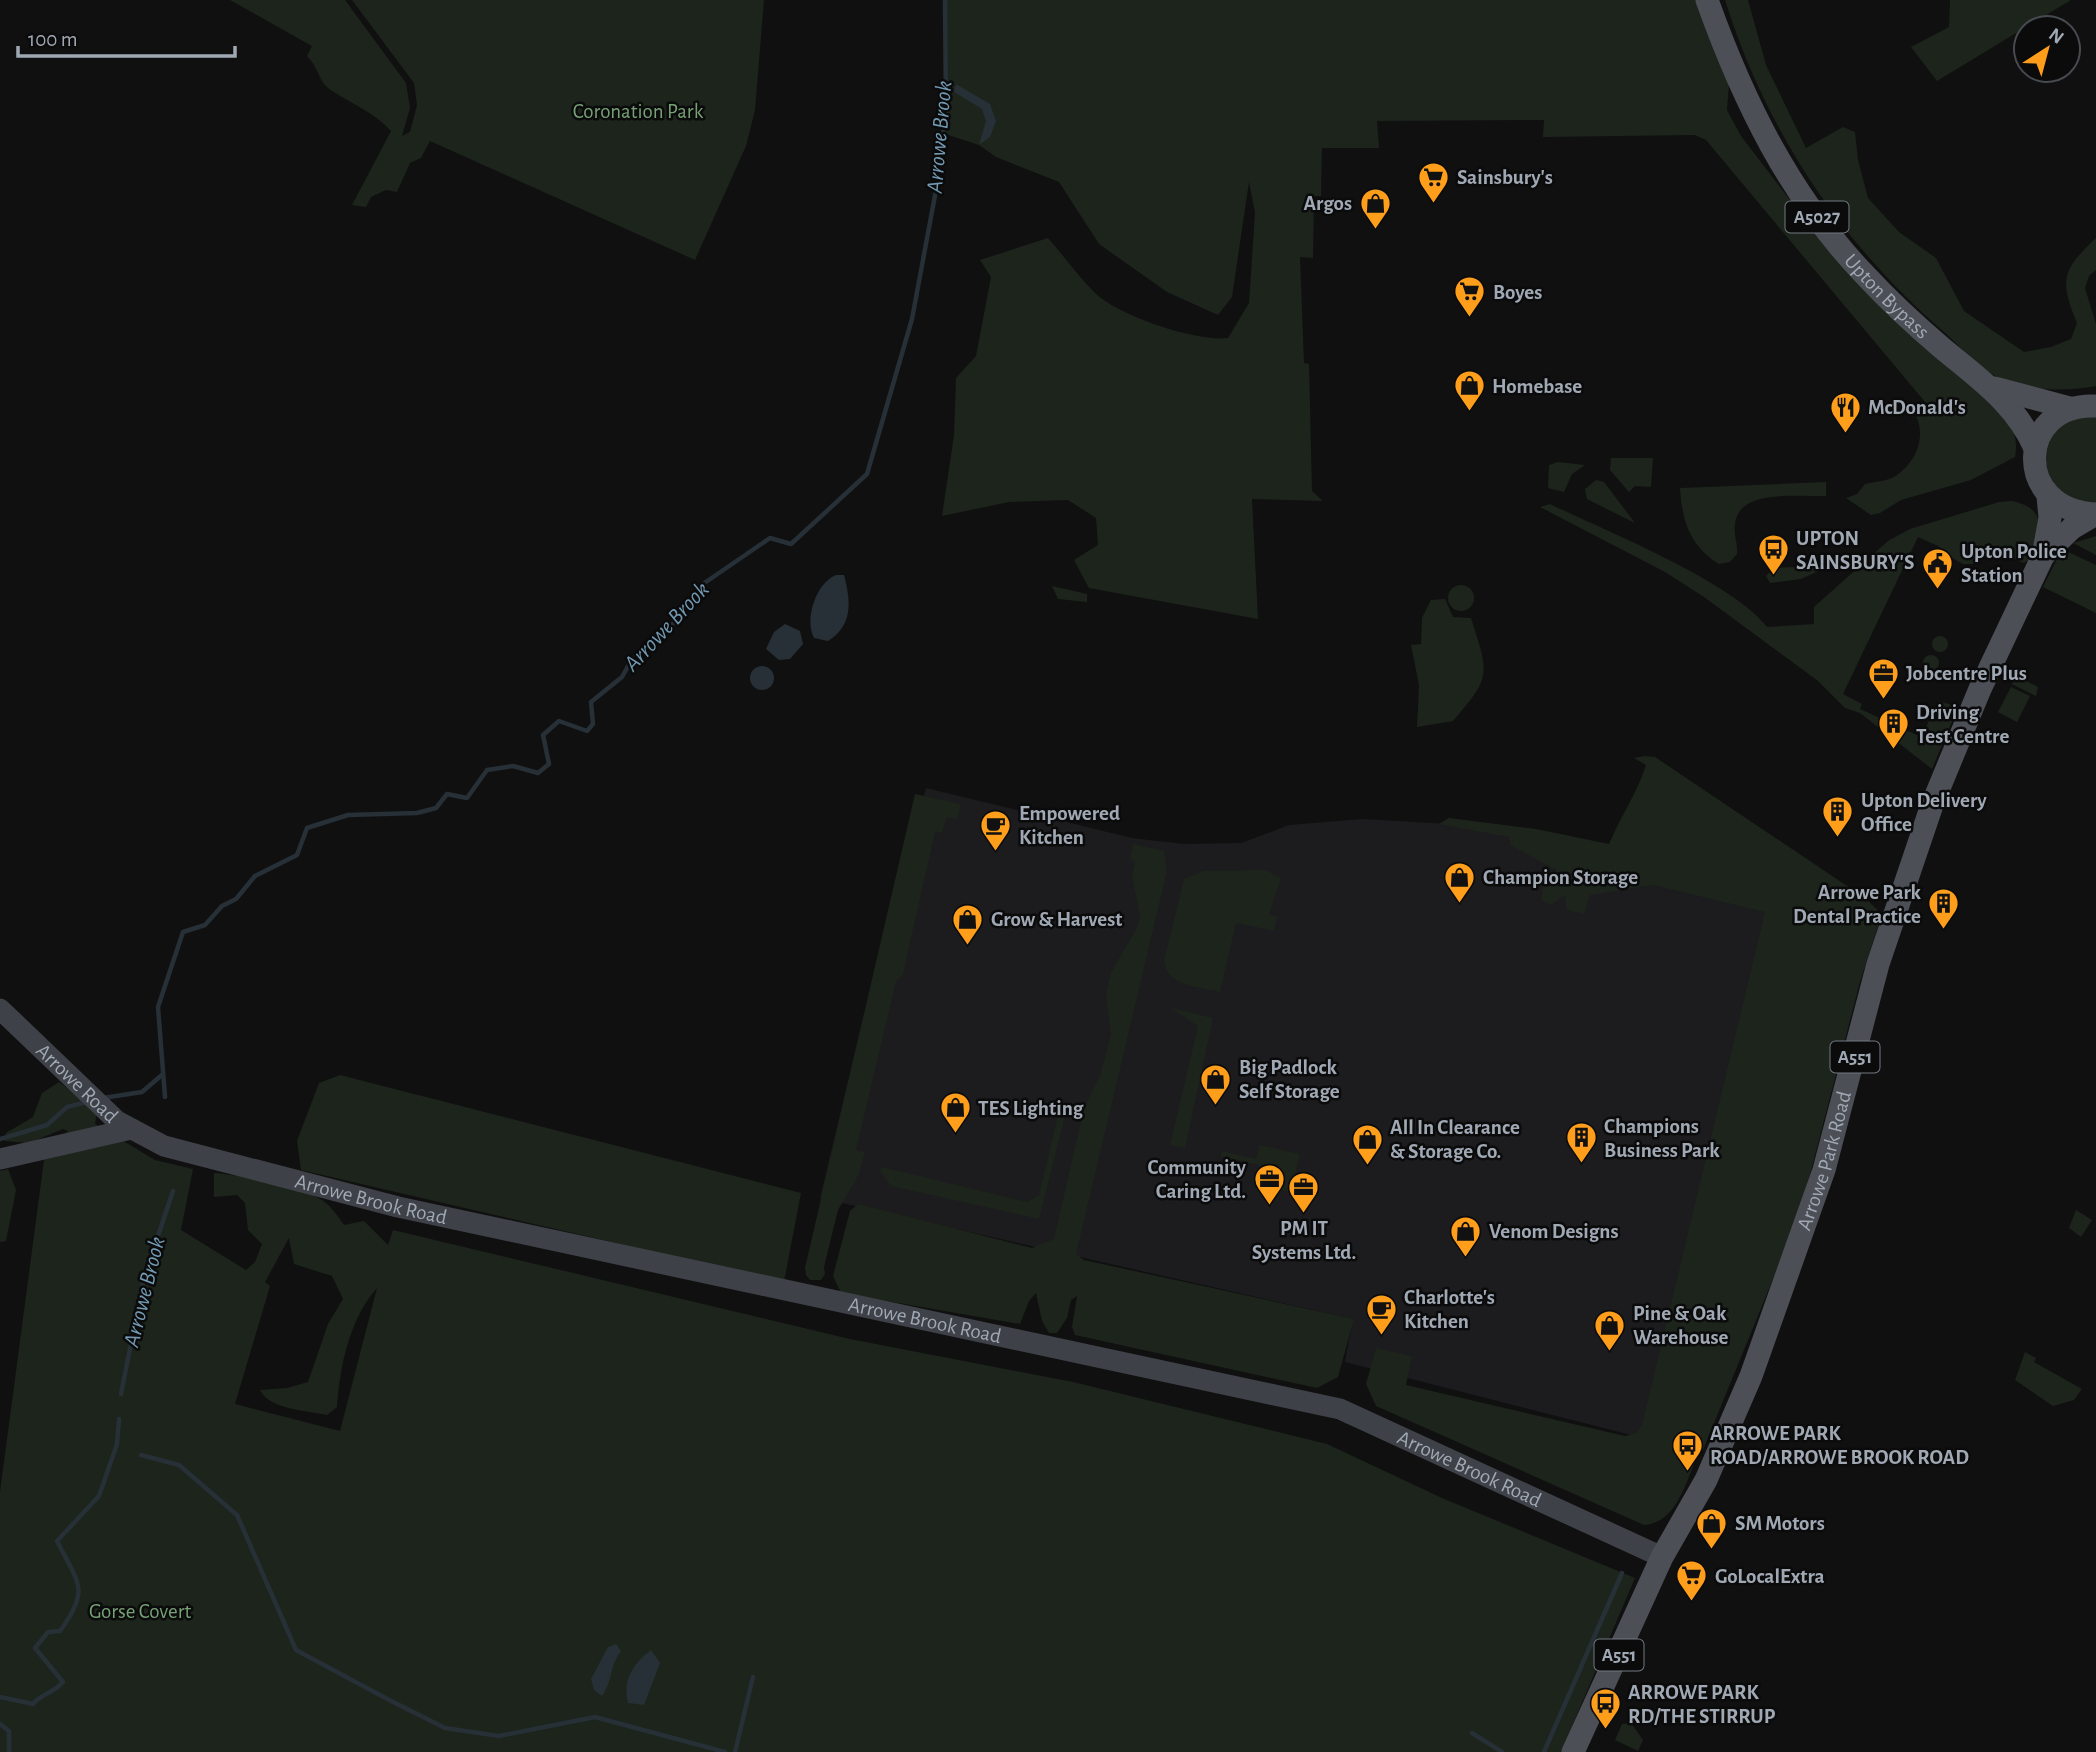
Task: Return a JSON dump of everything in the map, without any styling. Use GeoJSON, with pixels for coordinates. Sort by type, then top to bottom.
{"type":"FeatureCollection","features":[{"type":"Feature","properties":{"kind":"main road","name":"Upton Bypass"},"geometry":{"type":"LineString","coordinates":[[1707,0],[1732,66],[1762,133],[1836,244],[1896,306],[1992,388],[2010,407],[2035,448]]}},
{"type":"Feature","properties":{"kind":"main road","name":"Upton Bypass"},"geometry":{"type":"LineString","coordinates":[[1992,388],[2086,405]]}},
{"type":"Feature","properties":{"kind":"main road"},"geometry":{"type":"LineString","coordinates":[[2086,405],[2047,424],[2035,448],[2038,479],[2048,496],[2062,507],[2078,513],[2096,514]]}},
{"type":"Feature","properties":{"kind":"main road","name":"Arrowe Park Road"},"geometry":{"type":"LineString","coordinates":[[1573,1752],[1662,1557],[1706,1480],[1751,1376],[1824,1170],[1878,964],[1932,805],[1980,689],[2043,556],[2050,518],[2048,496]]}},
{"type":"Feature","properties":{"kind":"main road","name":"Arrowe Park Road"},"geometry":{"type":"LineString","coordinates":[[2043,556],[2072,528],[2096,514]]}},
{"type":"Feature","properties":{"kind":"street","name":"Arrowe Road"},"geometry":{"type":"LineString","coordinates":[[0,1009],[102,1108],[131,1129],[164,1146]]}},
{"type":"Feature","properties":{"kind":"street"},"geometry":{"type":"LineString","coordinates":[[0,1159],[131,1129]]}},
{"type":"Feature","properties":{"kind":"street","name":"Arrowe Brook Road"},"geometry":{"type":"LineString","coordinates":[[164,1146],[398,1207],[1340,1409],[1662,1557]]}},
{"type":"Feature","properties":{"kind":"shaded area"},"geometry":{"type":"Polygon","coordinates":[[[956,84],[990,104],[996,121],[990,137],[979,145],[986,121],[982,109],[954,92],[956,84]]]}},
{"type":"Feature","properties":{"kind":"shaded area"},"geometry":{"type":"Polygon","coordinates":[[[836,575],[844,575],[849,604],[846,620],[836,635],[828,641],[814,638],[810,621],[814,602],[823,586],[836,575]]]}},
{"type":"Feature","properties":{"kind":"shaded area"},"geometry":{"type":"Polygon","coordinates":[[[785,624],[800,631],[803,644],[790,659],[779,660],[766,649],[774,632],[785,624]]]}},
{"type":"Feature","properties":{"kind":"shaded area"},"geometry":{"type":"Polygon","coordinates":[[[762,666],[771,669],[774,678],[771,687],[762,690],[753,687],[750,678],[753,669],[762,666]]]}},
{"type":"Feature","properties":{"kind":"shaded area"},"geometry":{"type":"Polygon","coordinates":[[[926,788],[1132,838],[1184,844],[1241,843],[1289,825],[1362,819],[1520,828],[1771,893],[1683,1256],[1708,1262],[1643,1438],[1345,1362],[1353,1319],[820,1198],[863,1018],[926,788]]]}},
{"type":"Feature","properties":{"kind":"shaded area"},"geometry":{"type":"Polygon","coordinates":[[[616,1644],[621,1651],[602,1696],[594,1690],[591,1679],[608,1647],[616,1644]]]}},
{"type":"Feature","properties":{"kind":"shaded area"},"geometry":{"type":"Polygon","coordinates":[[[651,1650],[660,1663],[644,1705],[628,1703],[630,1673],[651,1650]]]}},
{"type":"Feature","properties":{"kind":"green space","name":"Coronation Park"},"geometry":{"type":"Polygon","coordinates":[[[230,0],[345,0],[406,83],[410,108],[402,136],[410,132],[417,105],[414,83],[352,0],[764,0],[755,110],[746,146],[695,260],[430,141],[421,158],[410,163],[397,192],[386,190],[371,197],[366,207],[352,205],[391,131],[377,118],[325,85],[307,56],[312,46],[230,0]]]}},
{"type":"Feature","properties":{"kind":"green space"},"geometry":{"type":"Polygon","coordinates":[[[945,0],[1699,0],[1729,84],[1727,110],[1741,136],[1816,234],[2001,408],[2015,437],[2015,457],[1971,480],[1901,500],[1880,513],[1871,515],[1846,498],[1857,494],[1865,484],[1894,477],[1910,462],[1920,438],[1914,412],[1925,402],[1706,140],[1695,135],[1543,137],[1544,120],[1377,121],[1379,148],[1322,148],[1321,196],[1314,196],[1313,258],[1300,257],[1304,363],[1309,364],[1312,491],[1323,501],[1252,499],[1258,619],[1089,588],[1074,560],[1098,545],[1096,518],[1068,500],[1009,502],[942,516],[954,435],[956,378],[976,356],[991,277],[980,260],[1048,238],[1083,280],[1106,302],[1158,326],[1178,332],[1228,338],[1249,303],[1255,213],[1249,182],[1232,297],[1218,315],[1167,292],[1099,244],[1059,182],[996,157],[979,145],[942,133],[946,111],[945,0]]]}},
{"type":"Feature","properties":{"kind":"green space"},"geometry":{"type":"Polygon","coordinates":[[[1725,0],[1748,0],[1766,65],[1806,148],[1843,127],[1855,132],[1858,160],[1868,198],[1899,232],[1936,258],[1964,311],[2024,352],[2051,347],[2071,339],[2077,323],[2068,296],[2067,276],[2076,259],[2096,238],[2096,270],[2089,276],[2085,288],[2096,324],[2096,386],[2046,389],[1997,377],[1976,362],[1907,298],[1872,261],[1811,182],[1762,95],[1725,0]]]}},
{"type":"Feature","properties":{"kind":"green space"},"geometry":{"type":"Polygon","coordinates":[[[1950,0],[2071,0],[2048,14],[2012,14],[2012,36],[1937,81],[1911,47],[1949,27],[1950,0]]]}},
{"type":"Feature","properties":{"kind":"green space"},"geometry":{"type":"Polygon","coordinates":[[[2096,414],[2096,502],[2079,501],[2066,495],[2055,485],[2045,457],[2047,443],[2053,431],[2064,422],[2096,414]]]}},
{"type":"Feature","properties":{"kind":"green space"},"geometry":{"type":"Polygon","coordinates":[[[1611,458],[1653,458],[1651,487],[1635,486],[1629,492],[1610,470],[1611,458]]]}},
{"type":"Feature","properties":{"kind":"green space"},"geometry":{"type":"Polygon","coordinates":[[[1558,462],[1585,465],[1572,474],[1564,492],[1548,488],[1549,465],[1558,462]]]}},
{"type":"Feature","properties":{"kind":"green space"},"geometry":{"type":"Polygon","coordinates":[[[1596,480],[1604,482],[1635,523],[1587,499],[1585,489],[1596,480]]]}},
{"type":"Feature","properties":{"kind":"green space"},"geometry":{"type":"Polygon","coordinates":[[[1826,482],[1826,496],[1761,499],[1741,509],[1735,524],[1737,554],[1730,562],[1719,564],[1701,549],[1689,532],[1680,488],[1826,482]]]}},
{"type":"Feature","properties":{"kind":"green space"},"geometry":{"type":"Polygon","coordinates":[[[2012,501],[2032,509],[2037,515],[2039,530],[2032,558],[2024,563],[1992,546],[1981,553],[1975,564],[1963,564],[1943,553],[1940,547],[1918,537],[1843,694],[1862,704],[1860,709],[1921,737],[1939,701],[1958,707],[1932,769],[1860,713],[1845,708],[1818,681],[1704,597],[1665,572],[1540,507],[1550,504],[1666,558],[1726,592],[1767,627],[1814,624],[1814,607],[1888,541],[1910,529],[1999,502],[2012,501]]]}},
{"type":"Feature","properties":{"kind":"green space"},"geometry":{"type":"Polygon","coordinates":[[[2096,536],[2096,555],[2073,543],[2096,536]]]}},
{"type":"Feature","properties":{"kind":"green space"},"geometry":{"type":"Polygon","coordinates":[[[2062,549],[2096,565],[2096,613],[2043,587],[2062,549]]]}},
{"type":"Feature","properties":{"kind":"green space"},"geometry":{"type":"Polygon","coordinates":[[[1832,565],[1801,579],[1770,583],[1766,576],[1774,568],[1832,565]]]}},
{"type":"Feature","properties":{"kind":"green space"},"geometry":{"type":"Polygon","coordinates":[[[1461,585],[1470,589],[1474,598],[1470,607],[1461,611],[1452,607],[1448,598],[1452,589],[1461,585]]]}},
{"type":"Feature","properties":{"kind":"green space"},"geometry":{"type":"Polygon","coordinates":[[[1052,586],[1087,594],[1087,602],[1058,599],[1052,586]]]}},
{"type":"Feature","properties":{"kind":"green space"},"geometry":{"type":"Polygon","coordinates":[[[1445,599],[1453,617],[1471,618],[1483,664],[1481,684],[1453,721],[1417,727],[1419,685],[1411,645],[1421,644],[1422,618],[1431,600],[1445,599]]]}},
{"type":"Feature","properties":{"kind":"green space"},"geometry":{"type":"Polygon","coordinates":[[[1940,636],[1946,638],[1946,650],[1940,652],[1934,650],[1932,644],[1934,638],[1940,636]]]}},
{"type":"Feature","properties":{"kind":"green space"},"geometry":{"type":"Polygon","coordinates":[[[1931,655],[1937,657],[1937,669],[1931,671],[1925,669],[1923,663],[1925,657],[1931,655]]]}},
{"type":"Feature","properties":{"kind":"green space"},"geometry":{"type":"Polygon","coordinates":[[[2016,676],[2038,687],[2036,696],[2012,684],[2016,676]]]}},
{"type":"Feature","properties":{"kind":"green space"},"geometry":{"type":"Polygon","coordinates":[[[2011,687],[2030,696],[2017,722],[1998,712],[2011,687]]]}},
{"type":"Feature","properties":{"kind":"green space"},"geometry":{"type":"Polygon","coordinates":[[[1655,757],[1865,898],[1882,914],[1860,982],[1800,1213],[1703,1450],[1699,1452],[1680,1498],[1665,1516],[1644,1525],[1376,1406],[1366,1384],[1376,1348],[1412,1356],[1406,1385],[1625,1436],[1636,1433],[1642,1425],[1765,912],[1653,885],[1590,895],[1584,914],[1567,910],[1565,895],[1551,905],[1541,900],[1544,883],[1557,870],[1510,845],[1509,837],[1439,824],[1449,818],[1536,829],[1609,844],[1646,765],[1634,758],[1655,757]]]}},
{"type":"Feature","properties":{"kind":"green space"},"geometry":{"type":"Polygon","coordinates":[[[915,794],[961,804],[957,820],[947,817],[942,832],[935,832],[903,974],[896,981],[856,1150],[865,1152],[859,1174],[838,1210],[824,1267],[825,1274],[821,1280],[810,1280],[805,1268],[915,794]]]}},
{"type":"Feature","properties":{"kind":"green space"},"geometry":{"type":"Polygon","coordinates":[[[1133,844],[1164,851],[1167,871],[1076,1254],[1084,1260],[1354,1319],[1338,1377],[1317,1388],[1075,1335],[1072,1327],[1077,1296],[1071,1300],[1067,1318],[1057,1333],[1049,1333],[1042,1321],[1036,1293],[1029,1301],[1020,1324],[841,1293],[833,1276],[850,1211],[858,1204],[1032,1248],[1054,1239],[1084,1108],[1101,1073],[1111,1034],[1106,995],[1111,972],[1137,928],[1140,917],[1132,876],[1135,862],[1130,859],[1133,844]]]}},
{"type":"Feature","properties":{"kind":"green space"},"geometry":{"type":"Polygon","coordinates":[[[1266,870],[1281,878],[1269,914],[1277,917],[1274,931],[1236,923],[1220,992],[1185,984],[1171,976],[1164,961],[1184,879],[1203,871],[1266,870]]]}},
{"type":"Feature","properties":{"kind":"green space"},"geometry":{"type":"Polygon","coordinates":[[[1171,1008],[1213,1018],[1185,1148],[1170,1145],[1198,1026],[1171,1008]]]}},
{"type":"Feature","properties":{"kind":"green space"},"geometry":{"type":"Polygon","coordinates":[[[340,1075],[801,1193],[784,1282],[301,1170],[297,1141],[319,1083],[340,1075]]]}},
{"type":"Feature","properties":{"kind":"green space","name":"Gorse Covert"},"geometry":{"type":"Polygon","coordinates":[[[59,1082],[97,1110],[95,1124],[155,1160],[193,1169],[181,1230],[246,1270],[255,1262],[262,1244],[248,1230],[245,1203],[237,1195],[214,1197],[214,1173],[300,1190],[322,1200],[344,1225],[364,1221],[388,1245],[393,1230],[850,1339],[1073,1382],[1327,1444],[1442,1498],[1635,1578],[1561,1752],[0,1752],[0,1492],[44,1160],[50,1148],[68,1131],[63,1129],[29,1143],[5,1141],[6,1133],[33,1117],[42,1093],[59,1082]],[[289,1238],[265,1282],[270,1286],[235,1404],[340,1431],[377,1288],[359,1314],[353,1329],[341,1376],[337,1407],[327,1415],[289,1408],[271,1401],[260,1390],[287,1388],[308,1382],[328,1324],[343,1299],[332,1276],[294,1264],[289,1238]]]}},
{"type":"Feature","properties":{"kind":"green space"},"geometry":{"type":"Polygon","coordinates":[[[1061,1103],[1065,1104],[1065,1116],[1039,1219],[891,1186],[880,1171],[882,1167],[1027,1202],[1039,1195],[1061,1103]]]}},
{"type":"Feature","properties":{"kind":"green space"},"geometry":{"type":"Polygon","coordinates":[[[1260,1145],[1300,1154],[1291,1192],[1274,1188],[1278,1170],[1221,1156],[1222,1151],[1256,1159],[1260,1145]]]}},
{"type":"Feature","properties":{"kind":"green space"},"geometry":{"type":"Polygon","coordinates":[[[8,1169],[16,1190],[6,1241],[0,1242],[0,1171],[8,1169]]]}},
{"type":"Feature","properties":{"kind":"green space"},"geometry":{"type":"Polygon","coordinates":[[[2076,1210],[2092,1220],[2081,1237],[2069,1228],[2076,1210]]]}},
{"type":"Feature","properties":{"kind":"green space"},"geometry":{"type":"Polygon","coordinates":[[[2025,1352],[2036,1358],[2034,1362],[2082,1389],[2074,1400],[2053,1406],[2015,1380],[2025,1352]]]}},
{"type":"Feature","properties":{"kind":"green space"},"geometry":{"type":"Polygon","coordinates":[[[1631,1723],[1643,1740],[1638,1751],[1615,1740],[1622,1724],[1631,1723]]]}},
{"type":"Feature","properties":{"kind":"waterway","name":"Arrowe Brook"},"geometry":{"type":"LineString","coordinates":[[165,1097],[158,1007],[183,932],[205,925],[222,906],[236,899],[255,876],[297,855],[307,828],[348,815],[417,813],[436,808],[447,794],[467,798],[487,770],[513,766],[538,773],[549,764],[543,735],[559,721],[587,731],[593,724],[591,702],[622,677],[632,659],[662,639],[700,586],[770,538],[791,544],[867,474],[912,319],[936,190],[946,111],[945,0]]}},
{"type":"Feature","properties":{"kind":"waterway"},"geometry":{"type":"LineString","coordinates":[[103,1098],[142,1092],[163,1074]]}},
{"type":"Feature","properties":{"kind":"waterway"},"geometry":{"type":"LineString","coordinates":[[0,1139],[47,1125],[67,1107],[87,1102]]}},
{"type":"Feature","properties":{"kind":"waterway","name":"Arrowe Brook"},"geometry":{"type":"LineString","coordinates":[[121,1394],[144,1278],[173,1191]]}},
{"type":"Feature","properties":{"kind":"waterway","name":"Arrowe Brook"},"geometry":{"type":"LineString","coordinates":[[0,1697],[33,1704],[63,1682],[35,1648],[48,1632],[60,1631],[76,1605],[78,1586],[57,1541],[99,1496],[117,1444],[119,1419]]}},
{"type":"Feature","properties":{"kind":"waterway"},"geometry":{"type":"LineString","coordinates":[[141,1455],[179,1465],[237,1515],[296,1650],[391,1701],[445,1728],[499,1736],[595,1717],[725,1752]]}},
{"type":"Feature","properties":{"kind":"waterway"},"geometry":{"type":"LineString","coordinates":[[1544,1752],[1622,1573]]}},
{"type":"Feature","properties":{"kind":"waterway"},"geometry":{"type":"LineString","coordinates":[[735,1752],[753,1677]]}},
{"type":"Feature","properties":{"kind":"waterway","name":"Arrowe Brook"},"geometry":{"type":"LineString","coordinates":[[0,1724],[9,1731],[9,1752]]}},
{"type":"Feature","properties":{"kind":"waterway"},"geometry":{"type":"LineString","coordinates":[[1472,1733],[1502,1752]]}},
{"type":"Feature","properties":{"kind":"place","name":"Sainsbury's"},"geometry":{"type":"Point","coordinates":[1434,204]}},
{"type":"Feature","properties":{"kind":"place","name":"Argos"},"geometry":{"type":"Point","coordinates":[1375,230]}},
{"type":"Feature","properties":{"kind":"place","name":"Boyes"},"geometry":{"type":"Point","coordinates":[1470,319]}},
{"type":"Feature","properties":{"kind":"place","name":"Homebase"},"geometry":{"type":"Point","coordinates":[1469,413]}},
{"type":"Feature","properties":{"kind":"place","name":"McDonald's"},"geometry":{"type":"Point","coordinates":[1845,434]}},
{"type":"Feature","properties":{"kind":"place","name":"UPTON SAINSBURY'S"},"geometry":{"type":"Point","coordinates":[1773,577]}},
{"type":"Feature","properties":{"kind":"place","name":"Upton Police Station"},"geometry":{"type":"Point","coordinates":[1938,590]}},
{"type":"Feature","properties":{"kind":"place","name":"Jobcentre Plus"},"geometry":{"type":"Point","coordinates":[1883,700]}},
{"type":"Feature","properties":{"kind":"place","name":"Driving Test Centre"},"geometry":{"type":"Point","coordinates":[1893,751]}},
{"type":"Feature","properties":{"kind":"place","name":"Upton Delivery Office"},"geometry":{"type":"Point","coordinates":[1838,839]}},
{"type":"Feature","properties":{"kind":"place","name":"Empowered Kitchen"},"geometry":{"type":"Point","coordinates":[996,852]}},
{"type":"Feature","properties":{"kind":"place","name":"Champion Storage"},"geometry":{"type":"Point","coordinates":[1460,904]}},
{"type":"Feature","properties":{"kind":"place","name":"Arrowe Park Dental Practice"},"geometry":{"type":"Point","coordinates":[1944,931]}},
{"type":"Feature","properties":{"kind":"place","name":"Grow & Harvest"},"geometry":{"type":"Point","coordinates":[968,946]}},
{"type":"Feature","properties":{"kind":"place","name":"Big Padlock Self Storage"},"geometry":{"type":"Point","coordinates":[1216,1106]}},
{"type":"Feature","properties":{"kind":"place","name":"TES Lighting"},"geometry":{"type":"Point","coordinates":[955,1135]}},
{"type":"Feature","properties":{"kind":"place","name":"Champions Business Park"},"geometry":{"type":"Point","coordinates":[1581,1165]}},
{"type":"Feature","properties":{"kind":"place","name":"All In Clearance & Storage Co."},"geometry":{"type":"Point","coordinates":[1367,1166]}},
{"type":"Feature","properties":{"kind":"place","name":"Community Caring Ltd."},"geometry":{"type":"Point","coordinates":[1269,1206]}},
{"type":"Feature","properties":{"kind":"place","name":"PM IT Systems Ltd."},"geometry":{"type":"Point","coordinates":[1304,1215]}},
{"type":"Feature","properties":{"kind":"place","name":"Venom Designs"},"geometry":{"type":"Point","coordinates":[1466,1258]}},
{"type":"Feature","properties":{"kind":"place","name":"Charlotte's Kitchen"},"geometry":{"type":"Point","coordinates":[1381,1336]}},
{"type":"Feature","properties":{"kind":"place","name":"Pine & Oak Warehouse"},"geometry":{"type":"Point","coordinates":[1610,1352]}},
{"type":"Feature","properties":{"kind":"place","name":"ARROWE PARK ROAD/ARROWE BROOK ROAD"},"geometry":{"type":"Point","coordinates":[1687,1472]}},
{"type":"Feature","properties":{"kind":"place","name":"SM Motors"},"geometry":{"type":"Point","coordinates":[1712,1550]}},
{"type":"Feature","properties":{"kind":"place","name":"GoLocalExtra"},"geometry":{"type":"Point","coordinates":[1692,1603]}},
{"type":"Feature","properties":{"kind":"place","name":"ARROWE PARK RD/THE STIRRUP"},"geometry":{"type":"Point","coordinates":[1605,1731]}}]}
